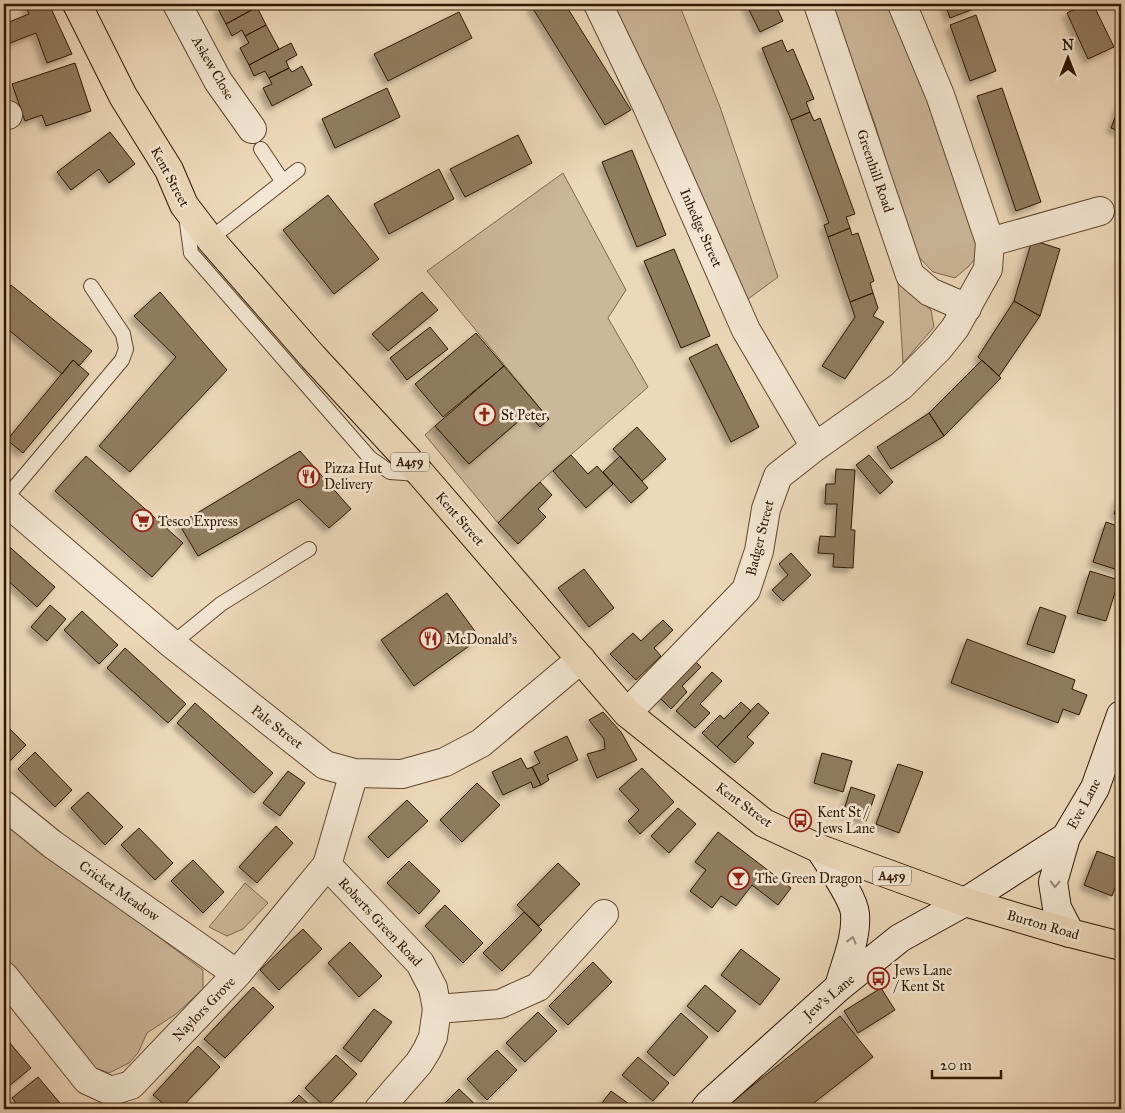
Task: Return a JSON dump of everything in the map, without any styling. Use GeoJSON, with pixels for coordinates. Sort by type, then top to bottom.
{"type":"FeatureCollection","features":[{"type":"Feature","properties":{"kind":"main road","name":"Kent Street"},"geometry":{"type":"LineString","coordinates":[[77,4],[123,96],[169,170],[184,205],[210,239],[313,357],[421,474],[627,713],[764,823],[820,849],[965,902]]}},
{"type":"Feature","properties":{"kind":"main road","name":"Burton Road"},"geometry":{"type":"LineString","coordinates":[[965,902],[1121,946]]}},
{"type":"Feature","properties":{"kind":"street","name":"Askew Close"},"geometry":{"type":"LineString","coordinates":[[176,4],[218,82],[256,140]]}},
{"type":"Feature","properties":{"kind":"street","name":"Inhedge Street"},"geometry":{"type":"LineString","coordinates":[[598,4],[654,122],[746,330],[815,447]]}},
{"type":"Feature","properties":{"kind":"street","name":"Greenhill Road"},"geometry":{"type":"LineString","coordinates":[[818,4],[910,275],[930,292],[967,308]]}},
{"type":"Feature","properties":{"kind":"street"},"geometry":{"type":"LineString","coordinates":[[902,4],[940,95],[990,242],[988,269],[967,308]]}},
{"type":"Feature","properties":{"kind":"street"},"geometry":{"type":"LineString","coordinates":[[990,242],[1100,211]]}},
{"type":"Feature","properties":{"kind":"street","name":"Badger Street"},"geometry":{"type":"LineString","coordinates":[[627,713],[746,590],[759,551],[766,508],[778,476],[858,415],[901,386],[939,348],[967,308]]}},
{"type":"Feature","properties":{"kind":"street","name":"Pale Street"},"geometry":{"type":"LineString","coordinates":[[4,500],[172,644],[325,765],[354,773],[402,774],[445,762],[481,743],[581,660]]}},
{"type":"Feature","properties":{"kind":"street","name":"Eve Lane"},"geometry":{"type":"LineString","coordinates":[[965,902],[1066,837],[1095,788],[1121,715]]}},
{"type":"Feature","properties":{"kind":"street","name":"Naylors Grove"},"geometry":{"type":"LineString","coordinates":[[4,976],[87,1080],[111,1091],[131,1084],[237,974],[327,865],[354,773]]}},
{"type":"Feature","properties":{"kind":"street","name":"Cricket Meadow"},"geometry":{"type":"LineString","coordinates":[[4,805],[52,844],[237,974]]}},
{"type":"Feature","properties":{"kind":"street"},"geometry":{"type":"LineString","coordinates":[[1066,837],[1053,882],[1057,908],[1070,933]]}},
{"type":"Feature","properties":{"kind":"street"},"geometry":{"type":"LineString","coordinates":[[820,849],[847,892],[855,913],[853,936],[839,987]]}},
{"type":"Feature","properties":{"kind":"street","name":"Roberts Green Road"},"geometry":{"type":"LineString","coordinates":[[327,865],[420,963],[433,988],[437,1009],[433,1037],[419,1063],[379,1109]]}},
{"type":"Feature","properties":{"kind":"street","name":"Jew's Lane"},"geometry":{"type":"LineString","coordinates":[[705,1109],[839,987],[900,938],[965,902]]}},
{"type":"Feature","properties":{"kind":"street"},"geometry":{"type":"LineString","coordinates":[[437,1009],[500,1004],[538,987],[604,914]]}},
{"type":"Feature","properties":{"kind":"lane"},"geometry":{"type":"LineString","coordinates":[[256,140],[283,182]]}},
{"type":"Feature","properties":{"kind":"lane"},"geometry":{"type":"LineString","coordinates":[[210,239],[298,170]]}},
{"type":"Feature","properties":{"kind":"lane"},"geometry":{"type":"LineString","coordinates":[[184,205],[191,253],[370,458],[390,472],[421,474]]}},
{"type":"Feature","properties":{"kind":"lane"},"geometry":{"type":"LineString","coordinates":[[4,500],[122,360],[126,349],[123,334],[91,286]]}},
{"type":"Feature","properties":{"kind":"lane"},"geometry":{"type":"LineString","coordinates":[[172,644],[221,604],[308,549]]}},
{"type":"Feature","properties":{"kind":"shaded area"},"geometry":{"type":"Polygon","coordinates":[[[607,4],[679,4],[720,107],[778,277],[744,302],[607,4]]]}},
{"type":"Feature","properties":{"kind":"shaded area"},"geometry":{"type":"Polygon","coordinates":[[[830,4],[891,4],[943,135],[980,253],[955,278],[933,272],[914,252],[874,121],[830,4]]]}},
{"type":"Feature","properties":{"kind":"shaded area"},"geometry":{"type":"Polygon","coordinates":[[[563,173],[626,290],[608,318],[648,387],[540,482],[498,523],[425,435],[435,426],[469,464],[528,413],[540,427],[549,419],[427,271],[563,173]]]}},
{"type":"Feature","properties":{"kind":"shaded area"},"geometry":{"type":"Polygon","coordinates":[[[898,282],[931,310],[934,327],[903,363],[898,282]]]}},
{"type":"Feature","properties":{"kind":"shaded area"},"geometry":{"type":"Polygon","coordinates":[[[4,817],[90,886],[203,970],[203,989],[176,1014],[147,1033],[138,1053],[129,1063],[109,1073],[90,1066],[71,1038],[46,1011],[4,959],[4,817]]]}},
{"type":"Feature","properties":{"kind":"shaded area"},"geometry":{"type":"Polygon","coordinates":[[[245,883],[268,903],[243,929],[227,936],[209,927],[245,883]]]}},
{"type":"Feature","properties":{"kind":"building"},"geometry":{"type":"Polygon","coordinates":[[[25,4],[49,4],[72,54],[47,63],[36,33],[5,45],[4,24],[29,14],[25,4]]]}},
{"type":"Feature","properties":{"kind":"building"},"geometry":{"type":"Polygon","coordinates":[[[226,4],[256,4],[257,7],[226,24],[218,9],[226,4]]]}},
{"type":"Feature","properties":{"kind":"building"},"geometry":{"type":"Polygon","coordinates":[[[530,4],[565,4],[631,110],[605,125],[530,4]]]}},
{"type":"Feature","properties":{"kind":"building"},"geometry":{"type":"Polygon","coordinates":[[[746,4],[775,4],[783,21],[760,32],[746,4]]]}},
{"type":"Feature","properties":{"kind":"building"},"geometry":{"type":"Polygon","coordinates":[[[945,4],[974,4],[976,8],[950,18],[945,4]]]}},
{"type":"Feature","properties":{"kind":"building"},"geometry":{"type":"Polygon","coordinates":[[[1085,4],[1093,4],[1114,47],[1088,59],[1067,13],[1085,4]]]}},
{"type":"Feature","properties":{"kind":"building"},"geometry":{"type":"Polygon","coordinates":[[[257,7],[266,25],[245,36],[242,30],[232,36],[226,24],[257,7]]]}},
{"type":"Feature","properties":{"kind":"building"},"geometry":{"type":"Polygon","coordinates":[[[459,12],[472,38],[388,81],[374,54],[459,12]]]}},
{"type":"Feature","properties":{"kind":"building"},"geometry":{"type":"Polygon","coordinates":[[[976,15],[996,71],[970,81],[950,25],[976,15]]]}},
{"type":"Feature","properties":{"kind":"building"},"geometry":{"type":"Polygon","coordinates":[[[266,25],[279,49],[249,65],[240,48],[249,43],[245,36],[266,25]]]}},
{"type":"Feature","properties":{"kind":"building"},"geometry":{"type":"Polygon","coordinates":[[[782,40],[787,52],[793,49],[814,99],[806,102],[810,112],[791,120],[762,48],[782,40]]]}},
{"type":"Feature","properties":{"kind":"building"},"geometry":{"type":"Polygon","coordinates":[[[291,43],[297,55],[286,61],[289,68],[269,78],[265,71],[254,76],[249,65],[291,43]]]}},
{"type":"Feature","properties":{"kind":"building"},"geometry":{"type":"Polygon","coordinates":[[[75,63],[91,111],[46,126],[42,115],[25,121],[12,84],[75,63]]]}},
{"type":"Feature","properties":{"kind":"building"},"geometry":{"type":"Polygon","coordinates":[[[302,66],[312,85],[272,106],[263,88],[272,84],[269,78],[289,68],[292,72],[302,66]]]}},
{"type":"Feature","properties":{"kind":"building"},"geometry":{"type":"Polygon","coordinates":[[[387,88],[400,117],[335,148],[322,119],[387,88]]]}},
{"type":"Feature","properties":{"kind":"building"},"geometry":{"type":"Polygon","coordinates":[[[1002,88],[1041,202],[1016,211],[977,96],[1002,88]]]}},
{"type":"Feature","properties":{"kind":"building"},"geometry":{"type":"Polygon","coordinates":[[[1121,102],[1121,132],[1111,128],[1121,102]]]}},
{"type":"Feature","properties":{"kind":"building"},"geometry":{"type":"Polygon","coordinates":[[[810,112],[814,121],[820,118],[855,214],[846,217],[850,228],[828,237],[824,225],[829,223],[791,120],[810,112]]]}},
{"type":"Feature","properties":{"kind":"building"},"geometry":{"type":"Polygon","coordinates":[[[110,132],[135,164],[109,183],[99,169],[71,190],[57,172],[110,132]]]}},
{"type":"Feature","properties":{"kind":"building"},"geometry":{"type":"Polygon","coordinates":[[[518,135],[532,163],[465,197],[450,169],[518,135]]]}},
{"type":"Feature","properties":{"kind":"building"},"geometry":{"type":"Polygon","coordinates":[[[632,150],[666,235],[637,247],[602,162],[632,150]]]}},
{"type":"Feature","properties":{"kind":"building"},"geometry":{"type":"Polygon","coordinates":[[[439,169],[454,199],[389,234],[374,204],[439,169]]]}},
{"type":"Feature","properties":{"kind":"building"},"geometry":{"type":"Polygon","coordinates":[[[328,195],[379,259],[334,294],[283,230],[328,195]]]}},
{"type":"Feature","properties":{"kind":"building"},"geometry":{"type":"Polygon","coordinates":[[[850,228],[852,235],[858,233],[874,281],[870,283],[873,293],[850,302],[828,237],[850,228]]]}},
{"type":"Feature","properties":{"kind":"building"},"geometry":{"type":"Polygon","coordinates":[[[1032,240],[1060,249],[1040,316],[1014,301],[1032,240]]]}},
{"type":"Feature","properties":{"kind":"building"},"geometry":{"type":"Polygon","coordinates":[[[674,249],[710,336],[681,348],[644,261],[674,249]]]}},
{"type":"Feature","properties":{"kind":"building"},"geometry":{"type":"Polygon","coordinates":[[[11,285],[92,351],[79,366],[73,360],[62,374],[4,326],[4,294],[11,285]]]}},
{"type":"Feature","properties":{"kind":"building"},"geometry":{"type":"Polygon","coordinates":[[[160,292],[227,370],[130,472],[99,446],[176,357],[134,316],[160,292]]]}},
{"type":"Feature","properties":{"kind":"building"},"geometry":{"type":"Polygon","coordinates":[[[422,292],[438,310],[388,351],[372,334],[422,292]]]}},
{"type":"Feature","properties":{"kind":"building"},"geometry":{"type":"Polygon","coordinates":[[[873,293],[878,308],[873,316],[884,322],[845,379],[822,366],[855,317],[850,302],[873,293]]]}},
{"type":"Feature","properties":{"kind":"building"},"geometry":{"type":"Polygon","coordinates":[[[1014,301],[1040,316],[999,376],[978,357],[1014,301]]]}},
{"type":"Feature","properties":{"kind":"building"},"geometry":{"type":"Polygon","coordinates":[[[430,327],[448,349],[407,380],[390,358],[430,327]]]}},
{"type":"Feature","properties":{"kind":"building"},"geometry":{"type":"Polygon","coordinates":[[[476,333],[504,366],[443,417],[415,384],[476,333]]]}},
{"type":"Feature","properties":{"kind":"building"},"geometry":{"type":"Polygon","coordinates":[[[717,344],[759,427],[731,442],[689,358],[717,344]]]}},
{"type":"Feature","properties":{"kind":"building"},"geometry":{"type":"Polygon","coordinates":[[[73,360],[89,374],[23,453],[7,440],[73,360]]]}},
{"type":"Feature","properties":{"kind":"building"},"geometry":{"type":"Polygon","coordinates":[[[982,360],[1001,378],[944,436],[929,413],[982,360]]]}},
{"type":"Feature","properties":{"kind":"building","name":"St Peter"},"geometry":{"type":"Polygon","coordinates":[[[504,366],[549,419],[540,427],[528,413],[469,464],[435,426],[504,366]]]}},
{"type":"Feature","properties":{"kind":"building"},"geometry":{"type":"Polygon","coordinates":[[[929,413],[944,436],[891,469],[877,447],[929,413]]]}},
{"type":"Feature","properties":{"kind":"building"},"geometry":{"type":"Polygon","coordinates":[[[637,427],[666,459],[642,481],[613,449],[637,427]]]}},
{"type":"Feature","properties":{"kind":"building"},"geometry":{"type":"Polygon","coordinates":[[[300,451],[351,509],[329,528],[299,499],[198,556],[179,524],[300,451]]]}},
{"type":"Feature","properties":{"kind":"building"},"geometry":{"type":"Polygon","coordinates":[[[571,455],[588,474],[597,466],[613,484],[586,508],[553,471],[571,455]]]}},
{"type":"Feature","properties":{"kind":"building"},"geometry":{"type":"Polygon","coordinates":[[[869,455],[893,482],[880,494],[856,465],[869,455]]]}},
{"type":"Feature","properties":{"kind":"building"},"geometry":{"type":"Polygon","coordinates":[[[86,456],[183,543],[152,577],[55,491],[86,456]]]}},
{"type":"Feature","properties":{"kind":"building"},"geometry":{"type":"Polygon","coordinates":[[[620,456],[648,488],[631,503],[603,472],[620,456]]]}},
{"type":"Feature","properties":{"kind":"building"},"geometry":{"type":"Polygon","coordinates":[[[836,469],[855,470],[851,530],[855,530],[853,568],[833,567],[834,554],[818,553],[820,536],[835,537],[837,504],[825,504],[826,484],[835,484],[836,469]]]}},
{"type":"Feature","properties":{"kind":"building"},"geometry":{"type":"Polygon","coordinates":[[[540,482],[552,495],[538,509],[546,517],[518,544],[498,523],[540,482]]]}},
{"type":"Feature","properties":{"kind":"building"},"geometry":{"type":"Polygon","coordinates":[[[1121,494],[1121,517],[1114,514],[1121,494]]]}},
{"type":"Feature","properties":{"kind":"building"},"geometry":{"type":"Polygon","coordinates":[[[1106,522],[1121,527],[1121,571],[1093,562],[1106,522]]]}},
{"type":"Feature","properties":{"kind":"building"},"geometry":{"type":"Polygon","coordinates":[[[4,542],[55,587],[37,607],[4,577],[4,542]]]}},
{"type":"Feature","properties":{"kind":"building"},"geometry":{"type":"Polygon","coordinates":[[[791,553],[811,575],[783,601],[772,590],[788,575],[779,564],[791,553]]]}},
{"type":"Feature","properties":{"kind":"building"},"geometry":{"type":"Polygon","coordinates":[[[584,569],[614,608],[589,627],[558,588],[584,569]]]}},
{"type":"Feature","properties":{"kind":"building"},"geometry":{"type":"Polygon","coordinates":[[[1090,571],[1119,580],[1106,621],[1077,613],[1090,571]]]}},
{"type":"Feature","properties":{"kind":"building","name":"McDonald's"},"geometry":{"type":"Polygon","coordinates":[[[447,593],[480,638],[414,686],[381,640],[447,593]]]}},
{"type":"Feature","properties":{"kind":"building"},"geometry":{"type":"Polygon","coordinates":[[[50,605],[66,619],[47,641],[31,627],[50,605]]]}},
{"type":"Feature","properties":{"kind":"building"},"geometry":{"type":"Polygon","coordinates":[[[1040,607],[1066,616],[1054,653],[1027,644],[1040,607]]]}},
{"type":"Feature","properties":{"kind":"building"},"geometry":{"type":"Polygon","coordinates":[[[82,611],[118,645],[99,664],[64,630],[82,611]]]}},
{"type":"Feature","properties":{"kind":"building"},"geometry":{"type":"Polygon","coordinates":[[[663,620],[673,630],[654,648],[661,656],[636,680],[610,654],[633,633],[641,641],[663,620]]]}},
{"type":"Feature","properties":{"kind":"building"},"geometry":{"type":"Polygon","coordinates":[[[967,639],[1075,680],[1072,689],[1087,695],[1079,715],[1063,709],[1058,723],[951,683],[967,639]]]}},
{"type":"Feature","properties":{"kind":"building"},"geometry":{"type":"Polygon","coordinates":[[[125,648],[186,704],[168,723],[107,668],[125,648]]]}},
{"type":"Feature","properties":{"kind":"building"},"geometry":{"type":"Polygon","coordinates":[[[693,659],[701,667],[682,686],[687,692],[671,709],[657,695],[693,659]]]}},
{"type":"Feature","properties":{"kind":"building"},"geometry":{"type":"Polygon","coordinates":[[[712,672],[722,681],[700,704],[710,713],[695,728],[676,711],[712,672]]]}},
{"type":"Feature","properties":{"kind":"building"},"geometry":{"type":"Polygon","coordinates":[[[741,702],[751,711],[717,747],[702,733],[720,715],[724,719],[741,702]]]}},
{"type":"Feature","properties":{"kind":"building"},"geometry":{"type":"Polygon","coordinates":[[[195,703],[273,773],[254,793],[177,723],[195,703]]]}},
{"type":"Feature","properties":{"kind":"building"},"geometry":{"type":"Polygon","coordinates":[[[758,703],[769,713],[747,737],[754,743],[735,763],[717,747],[758,703]]]}},
{"type":"Feature","properties":{"kind":"building"},"geometry":{"type":"Polygon","coordinates":[[[603,712],[621,732],[637,760],[597,778],[587,754],[605,749],[604,739],[589,720],[603,712]]]}},
{"type":"Feature","properties":{"kind":"building"},"geometry":{"type":"Polygon","coordinates":[[[4,723],[26,745],[8,763],[4,758],[4,723]]]}},
{"type":"Feature","properties":{"kind":"building"},"geometry":{"type":"Polygon","coordinates":[[[567,736],[578,760],[547,775],[549,780],[541,785],[532,767],[540,763],[534,752],[567,736]]]}},
{"type":"Feature","properties":{"kind":"building"},"geometry":{"type":"Polygon","coordinates":[[[35,752],[72,790],[55,807],[18,769],[35,752]]]}},
{"type":"Feature","properties":{"kind":"building"},"geometry":{"type":"Polygon","coordinates":[[[822,753],[852,761],[843,792],[814,783],[822,753]]]}},
{"type":"Feature","properties":{"kind":"building"},"geometry":{"type":"Polygon","coordinates":[[[521,758],[527,769],[532,767],[541,785],[533,788],[531,782],[503,795],[492,772],[521,758]]]}},
{"type":"Feature","properties":{"kind":"building"},"geometry":{"type":"Polygon","coordinates":[[[898,764],[923,772],[899,833],[876,824],[898,764]]]}},
{"type":"Feature","properties":{"kind":"building"},"geometry":{"type":"Polygon","coordinates":[[[642,768],[674,802],[640,834],[628,821],[639,810],[619,789],[642,768]]]}},
{"type":"Feature","properties":{"kind":"building"},"geometry":{"type":"Polygon","coordinates":[[[288,771],[305,783],[280,816],[263,803],[288,771]]]}},
{"type":"Feature","properties":{"kind":"building"},"geometry":{"type":"Polygon","coordinates":[[[477,783],[500,805],[462,842],[440,820],[477,783]]]}},
{"type":"Feature","properties":{"kind":"building"},"geometry":{"type":"Polygon","coordinates":[[[851,787],[875,795],[866,821],[843,813],[851,787]]]}},
{"type":"Feature","properties":{"kind":"building"},"geometry":{"type":"Polygon","coordinates":[[[88,792],[123,827],[105,845],[71,808],[88,792]]]}},
{"type":"Feature","properties":{"kind":"building"},"geometry":{"type":"Polygon","coordinates":[[[407,800],[428,821],[388,858],[368,837],[407,800]]]}},
{"type":"Feature","properties":{"kind":"building"},"geometry":{"type":"Polygon","coordinates":[[[678,808],[696,824],[669,853],[651,836],[678,808]]]}},
{"type":"Feature","properties":{"kind":"building"},"geometry":{"type":"Polygon","coordinates":[[[276,826],[293,843],[257,883],[239,867],[276,826]]]}},
{"type":"Feature","properties":{"kind":"building"},"geometry":{"type":"Polygon","coordinates":[[[139,828],[173,863],[155,880],[121,845],[139,828]]]}},
{"type":"Feature","properties":{"kind":"building","name":"The Green Dragon"},"geometry":{"type":"Polygon","coordinates":[[[718,832],[791,888],[778,905],[752,885],[736,906],[721,896],[712,908],[690,891],[706,870],[695,862],[718,832]]]}},
{"type":"Feature","properties":{"kind":"building"},"geometry":{"type":"Polygon","coordinates":[[[1097,851],[1121,860],[1121,872],[1112,896],[1084,885],[1097,851]]]}},
{"type":"Feature","properties":{"kind":"building"},"geometry":{"type":"Polygon","coordinates":[[[193,860],[224,892],[203,913],[171,881],[193,860]]]}},
{"type":"Feature","properties":{"kind":"building"},"geometry":{"type":"Polygon","coordinates":[[[409,861],[440,891],[419,914],[387,883],[409,861]]]}},
{"type":"Feature","properties":{"kind":"building"},"geometry":{"type":"Polygon","coordinates":[[[558,863],[580,884],[539,926],[517,905],[558,863]]]}},
{"type":"Feature","properties":{"kind":"building"},"geometry":{"type":"Polygon","coordinates":[[[445,905],[483,943],[463,963],[425,926],[445,905]]]}},
{"type":"Feature","properties":{"kind":"building"},"geometry":{"type":"Polygon","coordinates":[[[524,912],[542,930],[502,971],[483,953],[524,912]]]}},
{"type":"Feature","properties":{"kind":"building"},"geometry":{"type":"Polygon","coordinates":[[[303,929],[322,949],[279,990],[260,970],[303,929]]]}},
{"type":"Feature","properties":{"kind":"building"},"geometry":{"type":"Polygon","coordinates":[[[350,942],[382,976],[359,997],[328,963],[350,942]]]}},
{"type":"Feature","properties":{"kind":"building"},"geometry":{"type":"Polygon","coordinates":[[[741,949],[780,979],[760,1005],[721,975],[741,949]]]}},
{"type":"Feature","properties":{"kind":"building"},"geometry":{"type":"Polygon","coordinates":[[[593,962],[612,982],[568,1025],[549,1006],[593,962]]]}},
{"type":"Feature","properties":{"kind":"building"},"geometry":{"type":"Polygon","coordinates":[[[705,985],[736,1011],[718,1032],[687,1006],[705,985]]]}},
{"type":"Feature","properties":{"kind":"building"},"geometry":{"type":"Polygon","coordinates":[[[253,987],[274,1007],[225,1058],[204,1039],[253,987]]]}},
{"type":"Feature","properties":{"kind":"building"},"geometry":{"type":"Polygon","coordinates":[[[881,988],[895,1010],[858,1033],[844,1011],[881,988]]]}},
{"type":"Feature","properties":{"kind":"building"},"geometry":{"type":"Polygon","coordinates":[[[374,1009],[392,1022],[361,1062],[343,1048],[374,1009]]]}},
{"type":"Feature","properties":{"kind":"building"},"geometry":{"type":"Polygon","coordinates":[[[538,1012],[557,1031],[525,1062],[506,1043],[538,1012]]]}},
{"type":"Feature","properties":{"kind":"building"},"geometry":{"type":"Polygon","coordinates":[[[681,1013],[708,1037],[674,1076],[647,1052],[681,1013]]]}},
{"type":"Feature","properties":{"kind":"building"},"geometry":{"type":"Polygon","coordinates":[[[840,1016],[873,1057],[806,1109],[723,1109],[840,1016]]]}},
{"type":"Feature","properties":{"kind":"building"},"geometry":{"type":"Polygon","coordinates":[[[4,1036],[31,1068],[9,1086],[4,1080],[4,1036]]]}},
{"type":"Feature","properties":{"kind":"building"},"geometry":{"type":"Polygon","coordinates":[[[198,1046],[220,1067],[180,1109],[170,1109],[153,1095],[198,1046]]]}},
{"type":"Feature","properties":{"kind":"building"},"geometry":{"type":"Polygon","coordinates":[[[497,1050],[517,1070],[487,1100],[467,1079],[497,1050]]]}},
{"type":"Feature","properties":{"kind":"building"},"geometry":{"type":"Polygon","coordinates":[[[336,1055],[357,1074],[326,1108],[305,1088],[336,1055]]]}},
{"type":"Feature","properties":{"kind":"building"},"geometry":{"type":"Polygon","coordinates":[[[638,1057],[669,1083],[653,1101],[622,1075],[638,1057]]]}},
{"type":"Feature","properties":{"kind":"building"},"geometry":{"type":"Polygon","coordinates":[[[38,1077],[65,1109],[21,1109],[12,1098],[38,1077]]]}},
{"type":"Feature","properties":{"kind":"building"},"geometry":{"type":"Polygon","coordinates":[[[459,1089],[478,1107],[476,1109],[439,1109],[459,1089]]]}},
{"type":"Feature","properties":{"kind":"building"},"geometry":{"type":"Polygon","coordinates":[[[611,1091],[636,1109],[610,1109],[602,1103],[611,1091]]]}},
{"type":"Feature","properties":{"kind":"building"},"geometry":{"type":"Polygon","coordinates":[[[299,1095],[314,1109],[285,1109],[299,1095]]]}},
{"type":"Feature","properties":{"kind":"building"},"geometry":{"type":"Polygon","coordinates":[[[147,1103],[153,1109],[140,1109],[147,1103]]]}},
{"type":"Feature","properties":{"kind":"place","name":"St Peter"},"geometry":{"type":"Point","coordinates":[485,415]}},
{"type":"Feature","properties":{"kind":"place","name":"Pizza Hut Delivery"},"geometry":{"type":"Point","coordinates":[308,476]}},
{"type":"Feature","properties":{"kind":"place","name":"Tesco Express"},"geometry":{"type":"Point","coordinates":[142,521]}},
{"type":"Feature","properties":{"kind":"place","name":"McDonald's"},"geometry":{"type":"Point","coordinates":[430,639]}},
{"type":"Feature","properties":{"kind":"place","name":"Kent St / Jews Lane"},"geometry":{"type":"Point","coordinates":[801,820]}},
{"type":"Feature","properties":{"kind":"place","name":"The Green Dragon"},"geometry":{"type":"Point","coordinates":[739,878]}},
{"type":"Feature","properties":{"kind":"place","name":"Jews Lane / Kent St"},"geometry":{"type":"Point","coordinates":[878,978]}}]}
